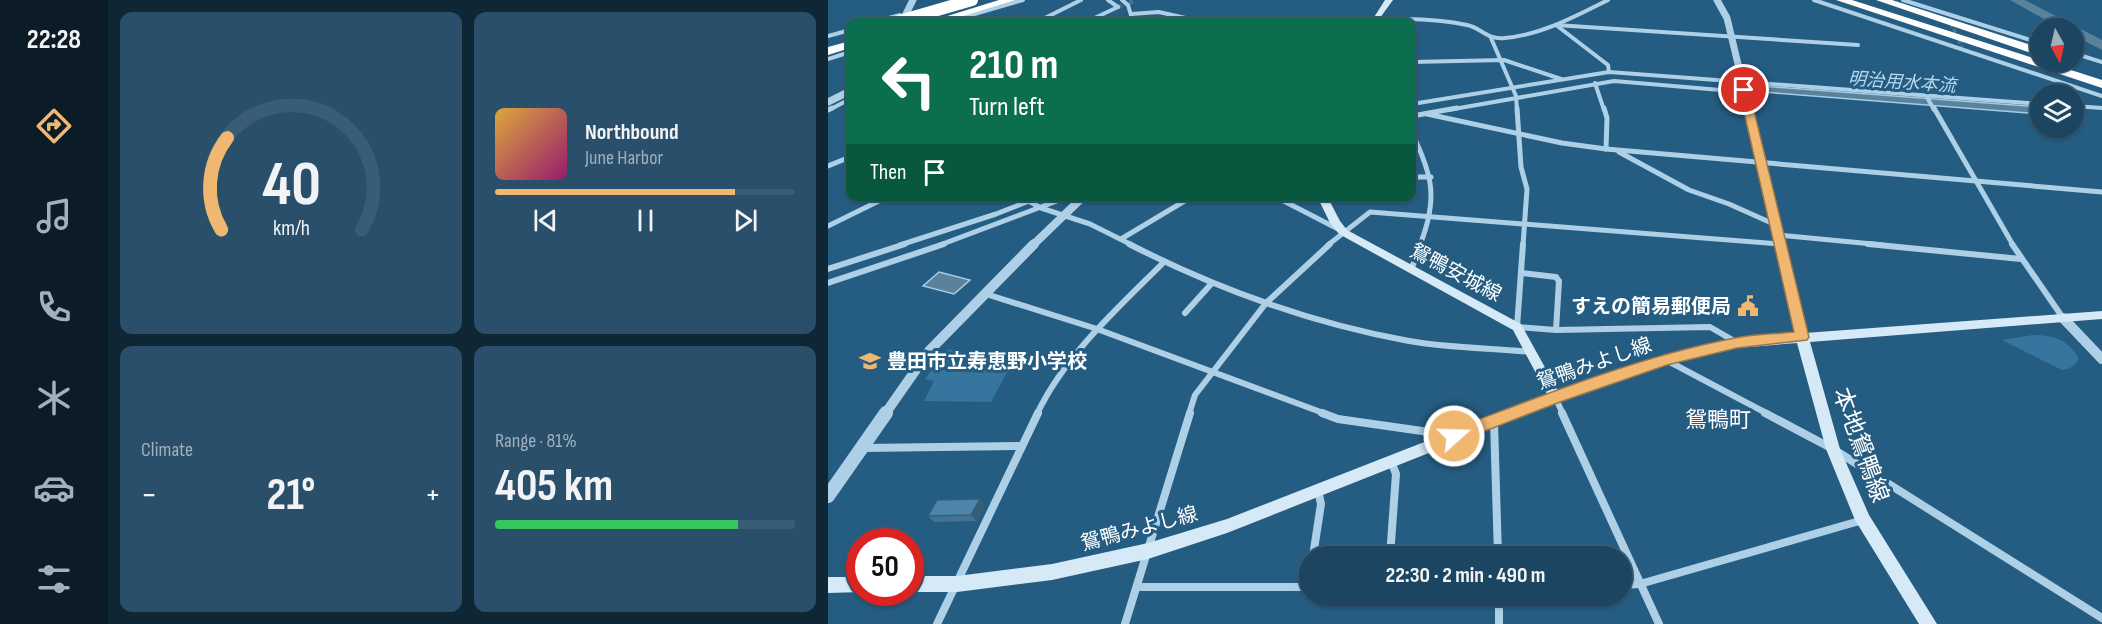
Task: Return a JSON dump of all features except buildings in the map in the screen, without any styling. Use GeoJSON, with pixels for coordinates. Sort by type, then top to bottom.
{"type":"FeatureCollection","features":[{"type":"Feature","properties":{"kind":"highway"},"geometry":{"type":"LineString","coordinates":[[908,18],[963,0]]}},
{"type":"Feature","properties":{"kind":"highway"},"geometry":{"type":"LineString","coordinates":[[910,18],[972,0]]}},
{"type":"Feature","properties":{"kind":"highway"},"geometry":{"type":"LineString","coordinates":[[933,18],[994,0]]}},
{"type":"Feature","properties":{"kind":"highway"},"geometry":{"type":"LineString","coordinates":[[948,18],[1011,0]]}},
{"type":"Feature","properties":{"kind":"highway"},"geometry":{"type":"LineString","coordinates":[[1832,0],[2102,84]]}},
{"type":"Feature","properties":{"kind":"highway"},"geometry":{"type":"LineString","coordinates":[[1841,0],[2010,56]]}},
{"type":"Feature","properties":{"kind":"highway"},"geometry":{"type":"LineString","coordinates":[[1858,0],[2030,55]]}},
{"type":"Feature","properties":{"kind":"highway"},"geometry":{"type":"LineString","coordinates":[[1881,0],[2030,49]]}},
{"type":"Feature","properties":{"kind":"highway"},"geometry":{"type":"LineString","coordinates":[[828,43],[846,37]]}},
{"type":"Feature","properties":{"kind":"highway"},"geometry":{"type":"LineString","coordinates":[[828,52],[846,46]]}},
{"type":"Feature","properties":{"kind":"highway"},"geometry":{"type":"LineString","coordinates":[[2084,66],[2102,72]]}},
{"type":"Feature","properties":{"kind":"highway"},"geometry":{"type":"LineString","coordinates":[[2082,72],[2102,78]]}},
{"type":"Feature","properties":{"kind":"main road"},"geometry":{"type":"LineString","coordinates":[[1376,18],[1389,0]]}},
{"type":"Feature","properties":{"kind":"main road","name":"鴛鴨安城線"},"geometry":{"type":"LineString","coordinates":[[1324,201],[1335,223],[1343,232],[1517,327]]}},
{"type":"Feature","properties":{"kind":"main road","name":"鴛鴨みよし線"},"geometry":{"type":"LineString","coordinates":[[924,584],[957,584],[1052,572],[1148,551],[1227,526],[1555,397],[1666,360],[1737,343],[2102,315]]}},
{"type":"Feature","properties":{"kind":"main road"},"geometry":{"type":"LineString","coordinates":[[1517,327],[1555,397]]}},
{"type":"Feature","properties":{"kind":"main road","name":"本地鴛鴨線"},"geometry":{"type":"LineString","coordinates":[[1802,337],[1833,449],[1863,520],[1929,624]]}},
{"type":"Feature","properties":{"kind":"main road"},"geometry":{"type":"LineString","coordinates":[[828,585],[846,585]]}},
{"type":"Feature","properties":{"kind":"street"},"geometry":{"type":"LineString","coordinates":[[904,18],[913,0]]}},
{"type":"Feature","properties":{"kind":"street"},"geometry":{"type":"LineString","coordinates":[[888,18],[953,0]]}},
{"type":"Feature","properties":{"kind":"street"},"geometry":{"type":"LineString","coordinates":[[961,18],[1023,0]]}},
{"type":"Feature","properties":{"kind":"street"},"geometry":{"type":"LineString","coordinates":[[1045,18],[1081,0]]}},
{"type":"Feature","properties":{"kind":"street"},"geometry":{"type":"LineString","coordinates":[[1095,18],[1118,7],[1108,0]]}},
{"type":"Feature","properties":{"kind":"street"},"geometry":{"type":"LineString","coordinates":[[1122,0],[1128,5],[1132,18]]}},
{"type":"Feature","properties":{"kind":"street"},"geometry":{"type":"LineString","coordinates":[[1416,21],[1464,23],[1491,38],[1515,37],[1556,25],[1608,0]]}},
{"type":"Feature","properties":{"kind":"street"},"geometry":{"type":"LineString","coordinates":[[1717,0],[1727,18],[1732,36],[1802,337]]}},
{"type":"Feature","properties":{"kind":"street"},"geometry":{"type":"LineString","coordinates":[[1814,0],[2102,96]]}},
{"type":"Feature","properties":{"kind":"street"},"geometry":{"type":"LineString","coordinates":[[1903,0],[1949,17],[2030,40]]}},
{"type":"Feature","properties":{"kind":"street"},"geometry":{"type":"LineString","coordinates":[[1131,14],[1159,12],[1185,18]]}},
{"type":"Feature","properties":{"kind":"street"},"geometry":{"type":"LineString","coordinates":[[1556,25],[1858,45]]}},
{"type":"Feature","properties":{"kind":"street"},"geometry":{"type":"LineString","coordinates":[[1556,25],[1608,65],[1609,72]]}},
{"type":"Feature","properties":{"kind":"street"},"geometry":{"type":"LineString","coordinates":[[828,36],[846,31]]}},
{"type":"Feature","properties":{"kind":"street"},"geometry":{"type":"LineString","coordinates":[[1491,38],[1516,97],[1521,167],[1527,189],[1517,327],[1556,330],[1710,327],[1737,343]]}},
{"type":"Feature","properties":{"kind":"street"},"geometry":{"type":"LineString","coordinates":[[828,59],[846,53]]}},
{"type":"Feature","properties":{"kind":"street"},"geometry":{"type":"LineString","coordinates":[[2084,57],[2102,63]]}},
{"type":"Feature","properties":{"kind":"street"},"geometry":{"type":"LineString","coordinates":[[1416,62],[1500,60],[1562,79]]}},
{"type":"Feature","properties":{"kind":"street"},"geometry":{"type":"LineString","coordinates":[[1416,103],[1609,72],[1743,87]]}},
{"type":"Feature","properties":{"kind":"street"},"geometry":{"type":"LineString","coordinates":[[1587,75],[1596,84],[1607,117],[1606,149]]}},
{"type":"Feature","properties":{"kind":"street"},"geometry":{"type":"LineString","coordinates":[[1416,115],[1614,81],[2030,103]]}},
{"type":"Feature","properties":{"kind":"street"},"geometry":{"type":"LineString","coordinates":[[828,102],[846,93]]}},
{"type":"Feature","properties":{"kind":"street"},"geometry":{"type":"LineString","coordinates":[[1927,97],[2020,259],[2063,318],[2102,359]]}},
{"type":"Feature","properties":{"kind":"street"},"geometry":{"type":"LineString","coordinates":[[828,110],[846,101]]}},
{"type":"Feature","properties":{"kind":"street"},"geometry":{"type":"LineString","coordinates":[[2084,107],[2102,108]]}},
{"type":"Feature","properties":{"kind":"street"},"geometry":{"type":"LineString","coordinates":[[1427,114],[1518,134],[1606,149],[2102,192]]}},
{"type":"Feature","properties":{"kind":"street"},"geometry":{"type":"LineString","coordinates":[[1411,270],[1431,216],[1434,187],[1424,155],[1416,141]]}},
{"type":"Feature","properties":{"kind":"street"},"geometry":{"type":"LineString","coordinates":[[1616,150],[1689,190],[1729,204],[1776,225]]}},
{"type":"Feature","properties":{"kind":"street"},"geometry":{"type":"LineString","coordinates":[[828,166],[846,159]]}},
{"type":"Feature","properties":{"kind":"street"},"geometry":{"type":"LineString","coordinates":[[1416,177],[1431,177]]}},
{"type":"Feature","properties":{"kind":"street"},"geometry":{"type":"LineString","coordinates":[[828,226],[879,201]]}},
{"type":"Feature","properties":{"kind":"street"},"geometry":{"type":"LineString","coordinates":[[828,283],[968,236],[1058,201]]}},
{"type":"Feature","properties":{"kind":"street"},"geometry":{"type":"LineString","coordinates":[[828,496],[914,370],[984,293],[1078,201]]}},
{"type":"Feature","properties":{"kind":"street"},"geometry":{"type":"LineString","coordinates":[[1121,240],[1185,201]]}},
{"type":"Feature","properties":{"kind":"street"},"geometry":{"type":"LineString","coordinates":[[1284,201],[1343,232]]}},
{"type":"Feature","properties":{"kind":"street"},"geometry":{"type":"LineString","coordinates":[[828,269],[1029,202],[1090,224],[1164,262],[1212,283],[1322,322],[1411,341],[1532,352]]}},
{"type":"Feature","properties":{"kind":"street"},"geometry":{"type":"LineString","coordinates":[[1125,624],[1195,395],[1212,370],[1266,303],[1343,232],[1370,212],[1524,225],[1780,240],[2020,259]]}},
{"type":"Feature","properties":{"kind":"street"},"geometry":{"type":"LineString","coordinates":[[937,624],[1048,391],[1097,329],[1164,262]]}},
{"type":"Feature","properties":{"kind":"street"},"geometry":{"type":"LineString","coordinates":[[1521,273],[1556,277],[1559,281],[1556,330]]}},
{"type":"Feature","properties":{"kind":"street"},"geometry":{"type":"LineString","coordinates":[[1185,313],[1212,283]]}},
{"type":"Feature","properties":{"kind":"street"},"geometry":{"type":"LineString","coordinates":[[984,293],[1097,329],[1212,370],[1338,419],[1454,436]]}},
{"type":"Feature","properties":{"kind":"street"},"geometry":{"type":"LineString","coordinates":[[1666,360],[1833,449],[2102,618]]}},
{"type":"Feature","properties":{"kind":"street"},"geometry":{"type":"LineString","coordinates":[[1555,397],[1659,624]]}},
{"type":"Feature","properties":{"kind":"street"},"geometry":{"type":"LineString","coordinates":[[1494,422],[1498,546]]}},
{"type":"Feature","properties":{"kind":"street"},"geometry":{"type":"LineString","coordinates":[[860,448],[1022,446]]}},
{"type":"Feature","properties":{"kind":"street"},"geometry":{"type":"LineString","coordinates":[[1391,461],[1396,474],[1391,546]]}},
{"type":"Feature","properties":{"kind":"street"},"geometry":{"type":"LineString","coordinates":[[1315,546],[1322,504],[1318,490]]}},
{"type":"Feature","properties":{"kind":"street"},"geometry":{"type":"LineString","coordinates":[[1632,584],[1863,520]]}},
{"type":"Feature","properties":{"kind":"street"},"geometry":{"type":"LineString","coordinates":[[1137,587],[1299,585]]}},
{"type":"Feature","properties":{"kind":"street"},"geometry":{"type":"LineString","coordinates":[[1499,606],[1499,624]]}},
{"type":"Feature","properties":{"kind":"shaded area","name":"明治用水本流"},"geometry":{"type":"Polygon","coordinates":[[[1760,86],[2030,106],[2030,113],[1764,92],[1760,86]]]}},
{"type":"Feature","properties":{"kind":"shaded area"},"geometry":{"type":"Polygon","coordinates":[[[939,272],[970,280],[954,294],[923,286],[939,272]]]}},
{"type":"Feature","properties":{"kind":"shaded area"},"geometry":{"type":"Polygon","coordinates":[[[2033,335],[2060,340],[2070,347],[2079,359],[2072,367],[2062,370],[2002,340],[2033,335]]]}},
{"type":"Feature","properties":{"kind":"shaded area"},"geometry":{"type":"Polygon","coordinates":[[[948,349],[1010,367],[991,402],[924,401],[934,381],[925,379],[948,349]]]}},
{"type":"Feature","properties":{"kind":"waterway"},"geometry":{"type":"LineString","coordinates":[[2016,0],[2050,18]]}},
{"type":"Feature","properties":{"kind":"waterway"},"geometry":{"type":"LineString","coordinates":[[2084,36],[2102,46]]}},
{"type":"Feature","properties":{"kind":"tunnel"},"geometry":{"type":"LineString","coordinates":[[1118,7],[1134,1]]}},
{"type":"Feature","properties":{"kind":"tunnel"},"geometry":{"type":"LineString","coordinates":[[1949,18],[1962,47]]}},
{"type":"Feature","properties":{"kind":"place","name":"すえの簡易郵便局"},"geometry":{"type":"Point","coordinates":[1748,306]}},
{"type":"Feature","properties":{"kind":"place","name":"豊田市立寿恵野小学校"},"geometry":{"type":"Point","coordinates":[870,361]}},
{"type":"Feature","properties":{"kind":"district","name":"鴛鴨町"},"geometry":{"type":"Point","coordinates":[1718,419]}},
{"type":"Feature","properties":{"kind":"route"},"geometry":{"type":"LineString","coordinates":[[1454,436],[1555,397],[1666,360],[1737,343],[1802,337],[1744,90]]}}]}
